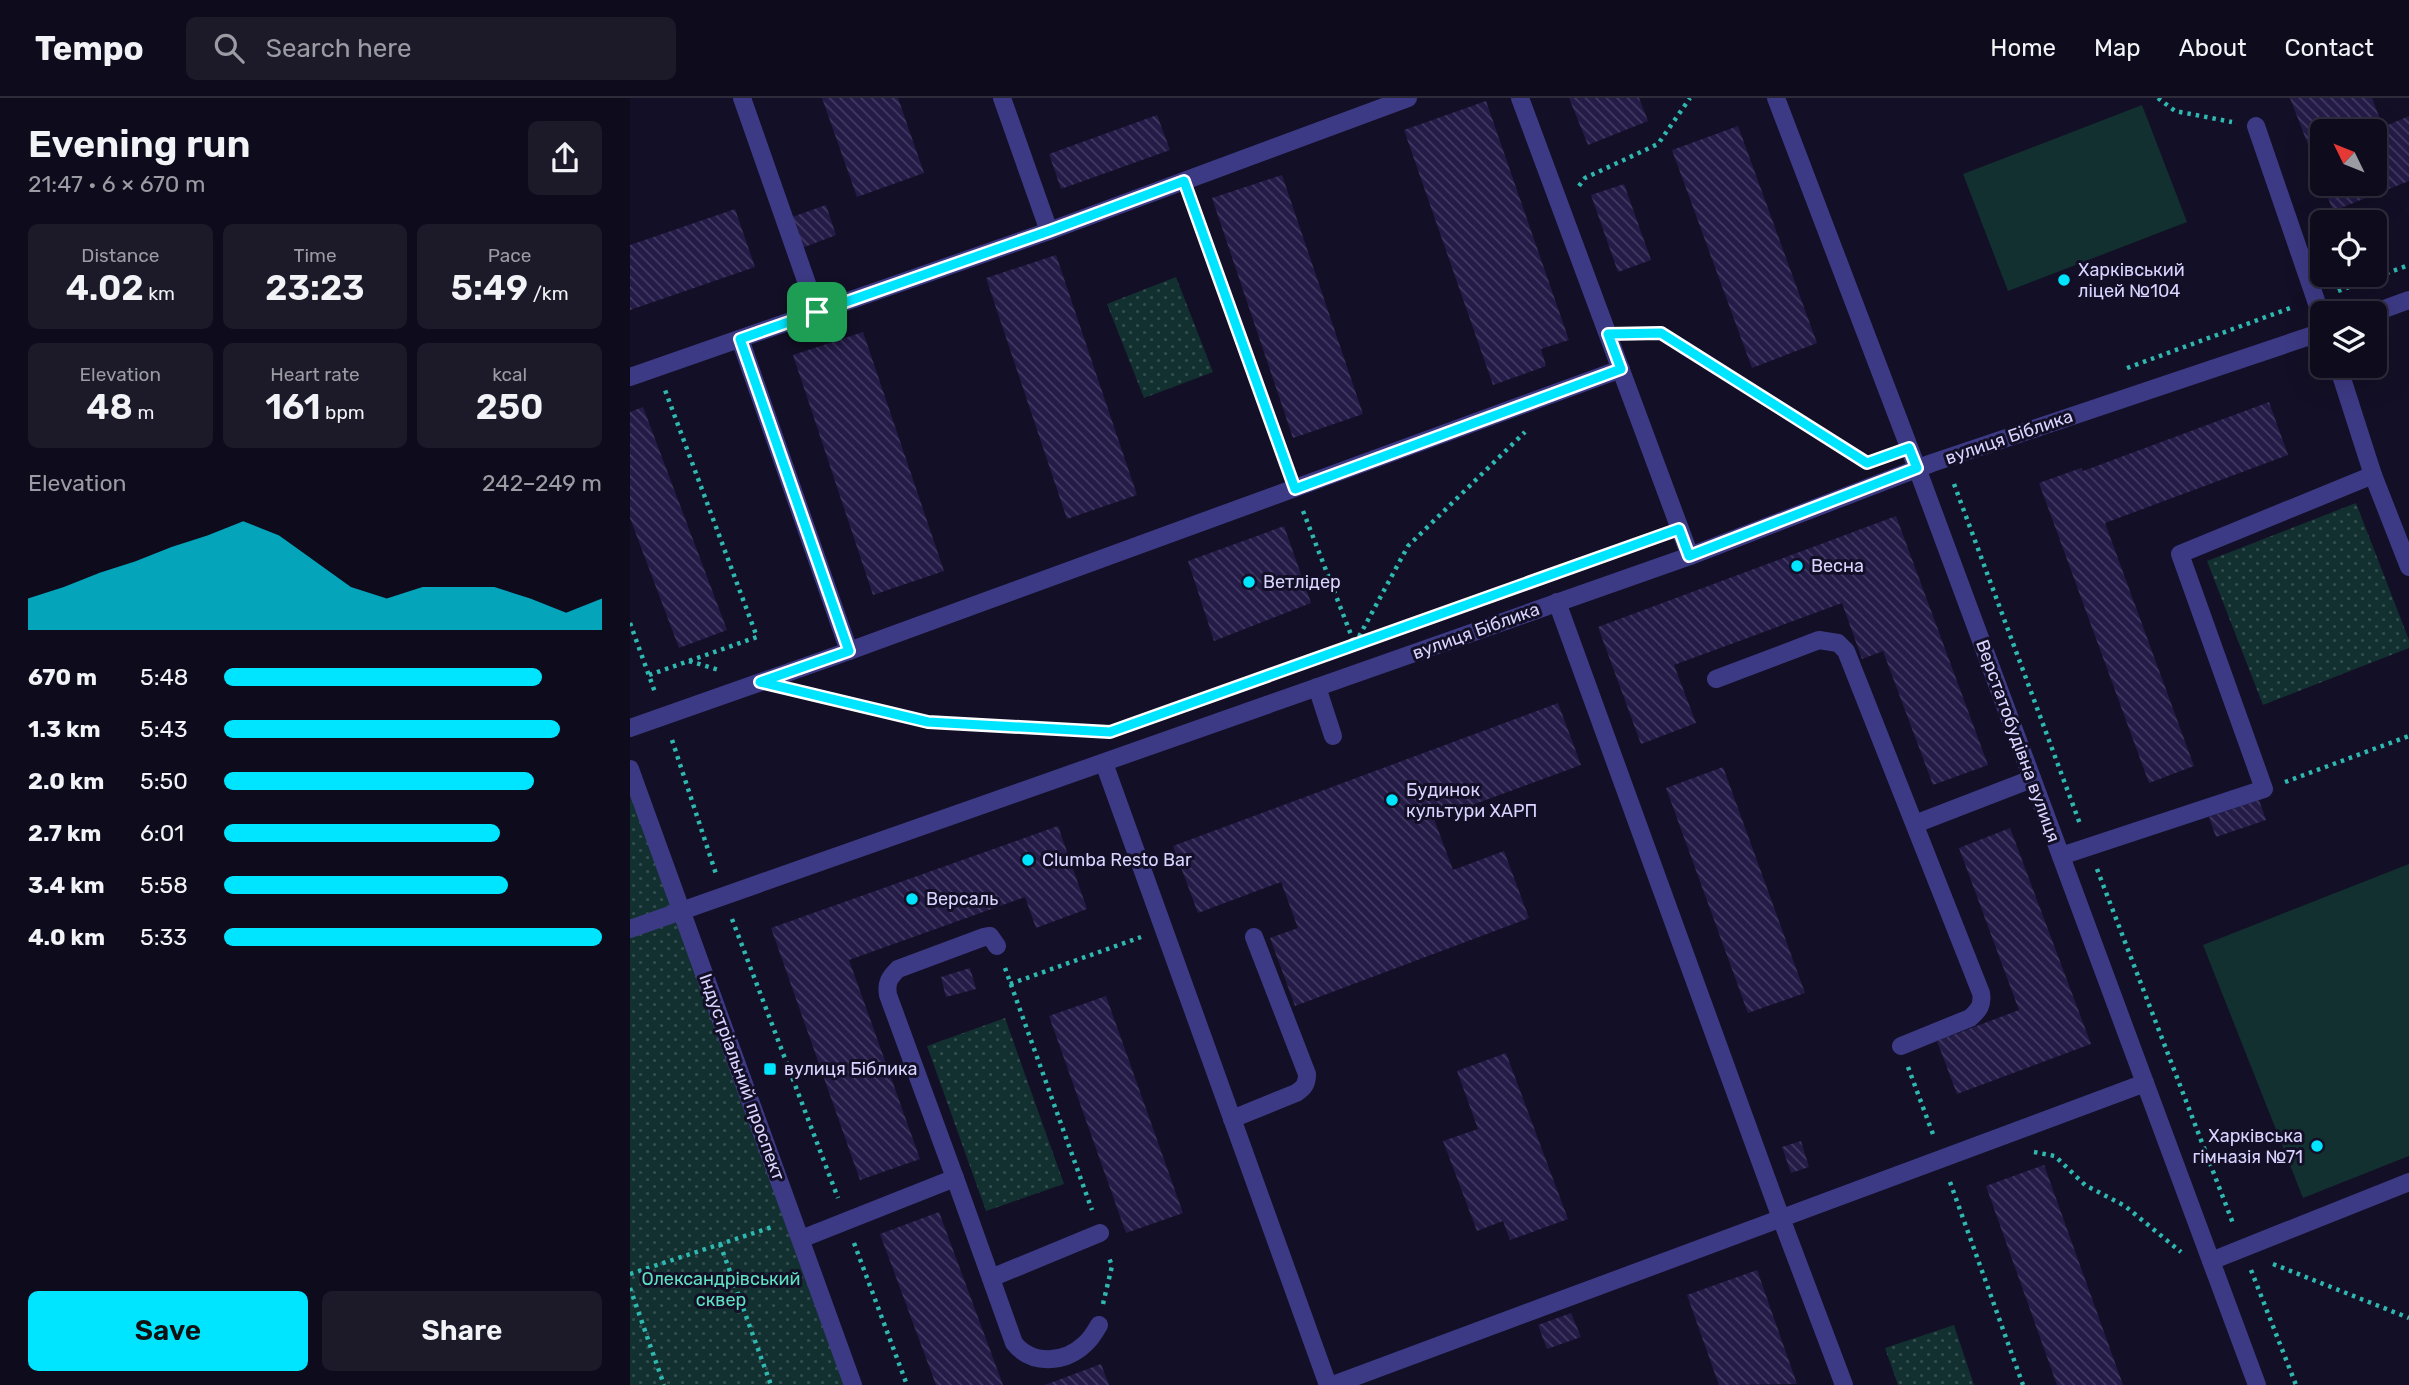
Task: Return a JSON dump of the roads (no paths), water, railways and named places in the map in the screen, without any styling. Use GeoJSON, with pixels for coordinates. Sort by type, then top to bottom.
{"type":"FeatureCollection","features":[{"type":"Feature","properties":{"kind":"street"},"geometry":{"type":"LineString","coordinates":[[743,98],[817,312]]}},
{"type":"Feature","properties":{"kind":"street"},"geometry":{"type":"LineString","coordinates":[[1002,98],[1049,231]]}},
{"type":"Feature","properties":{"kind":"street"},"geometry":{"type":"LineString","coordinates":[[630,377],[1049,231],[1408,98]]}},
{"type":"Feature","properties":{"kind":"street"},"geometry":{"type":"LineString","coordinates":[[1520,98],[1689,556]]}},
{"type":"Feature","properties":{"kind":"street","name":"Верстатобудівна вулиця"},"geometry":{"type":"LineString","coordinates":[[1776,98],[1917,468],[2257,1385]]}},
{"type":"Feature","properties":{"kind":"street"},"geometry":{"type":"LineString","coordinates":[[2256,126],[2317,301]]}},
{"type":"Feature","properties":{"kind":"street"},"geometry":{"type":"LineString","coordinates":[[2387,308],[2409,300]]}},
{"type":"Feature","properties":{"kind":"street","name":"вулиця Біблика"},"geometry":{"type":"LineString","coordinates":[[630,929],[1689,556],[1917,468],[2310,336]]}},
{"type":"Feature","properties":{"kind":"street"},"geometry":{"type":"LineString","coordinates":[[740,339],[849,651]]}},
{"type":"Feature","properties":{"kind":"street"},"geometry":{"type":"LineString","coordinates":[[630,728],[849,651],[1621,369]]}},
{"type":"Feature","properties":{"kind":"street"},"geometry":{"type":"LineString","coordinates":[[2342,378],[2373,475],[2409,568]]}},
{"type":"Feature","properties":{"kind":"street"},"geometry":{"type":"LineString","coordinates":[[2061,856],[2264,789],[2179,554],[2373,475]]}},
{"type":"Feature","properties":{"kind":"street"},"geometry":{"type":"LineString","coordinates":[[1558,602],[1844,1385]]}},
{"type":"Feature","properties":{"kind":"street"},"geometry":{"type":"LineString","coordinates":[[1716,679],[1819,640],[1838,643],[1846,651],[1981,993],[1979,1010],[1970,1018],[1901,1046]]}},
{"type":"Feature","properties":{"kind":"street"},"geometry":{"type":"LineString","coordinates":[[1317,687],[1333,736]]}},
{"type":"Feature","properties":{"kind":"street"},"geometry":{"type":"LineString","coordinates":[[1104,763],[1330,1385],[2145,1083]]}},
{"type":"Feature","properties":{"kind":"street","name":"Індустріальний проспект"},"geometry":{"type":"LineString","coordinates":[[630,769],[853,1385]]}},
{"type":"Feature","properties":{"kind":"street"},"geometry":{"type":"LineString","coordinates":[[1915,824],[2032,779]]}},
{"type":"Feature","properties":{"kind":"street"},"geometry":{"type":"LineString","coordinates":[[997,946],[990,936],[984,937],[898,969],[889,978],[888,995],[1014,1343],[1021,1353],[1034,1359],[1052,1360],[1078,1350],[1088,1342],[1099,1325]]}},
{"type":"Feature","properties":{"kind":"street"},"geometry":{"type":"LineString","coordinates":[[1232,1119],[1296,1093],[1303,1089],[1307,1082],[1307,1074],[1254,937]]}},
{"type":"Feature","properties":{"kind":"street"},"geometry":{"type":"LineString","coordinates":[[801,1239],[955,1178]]}},
{"type":"Feature","properties":{"kind":"street"},"geometry":{"type":"LineString","coordinates":[[2211,1261],[2409,1182]]}},
{"type":"Feature","properties":{"kind":"street"},"geometry":{"type":"LineString","coordinates":[[991,1278],[1100,1233]]}},
{"type":"Feature","properties":{"kind":"place","name":"Харківський ліцей №104"},"geometry":{"type":"Point","coordinates":[2064,280]}},
{"type":"Feature","properties":{"kind":"place","name":"Весна"},"geometry":{"type":"Point","coordinates":[1797,566]}},
{"type":"Feature","properties":{"kind":"place","name":"Ветлідер"},"geometry":{"type":"Point","coordinates":[1249,582]}},
{"type":"Feature","properties":{"kind":"place","name":"Будинок культури ХАРП"},"geometry":{"type":"Point","coordinates":[1392,800]}},
{"type":"Feature","properties":{"kind":"place","name":"Clumba Resto Bar"},"geometry":{"type":"Point","coordinates":[1028,860]}},
{"type":"Feature","properties":{"kind":"place","name":"Версаль"},"geometry":{"type":"Point","coordinates":[912,899]}},
{"type":"Feature","properties":{"kind":"place","name":"вулиця Біблика"},"geometry":{"type":"Point","coordinates":[770,1069]}},
{"type":"Feature","properties":{"kind":"place","name":"Харківська гімназія №71"},"geometry":{"type":"Point","coordinates":[2317,1146]}},
{"type":"Feature","properties":{"kind":"park label","name":"Олександрівський сквер"},"geometry":{"type":"Point","coordinates":[721,1289]}}]}
